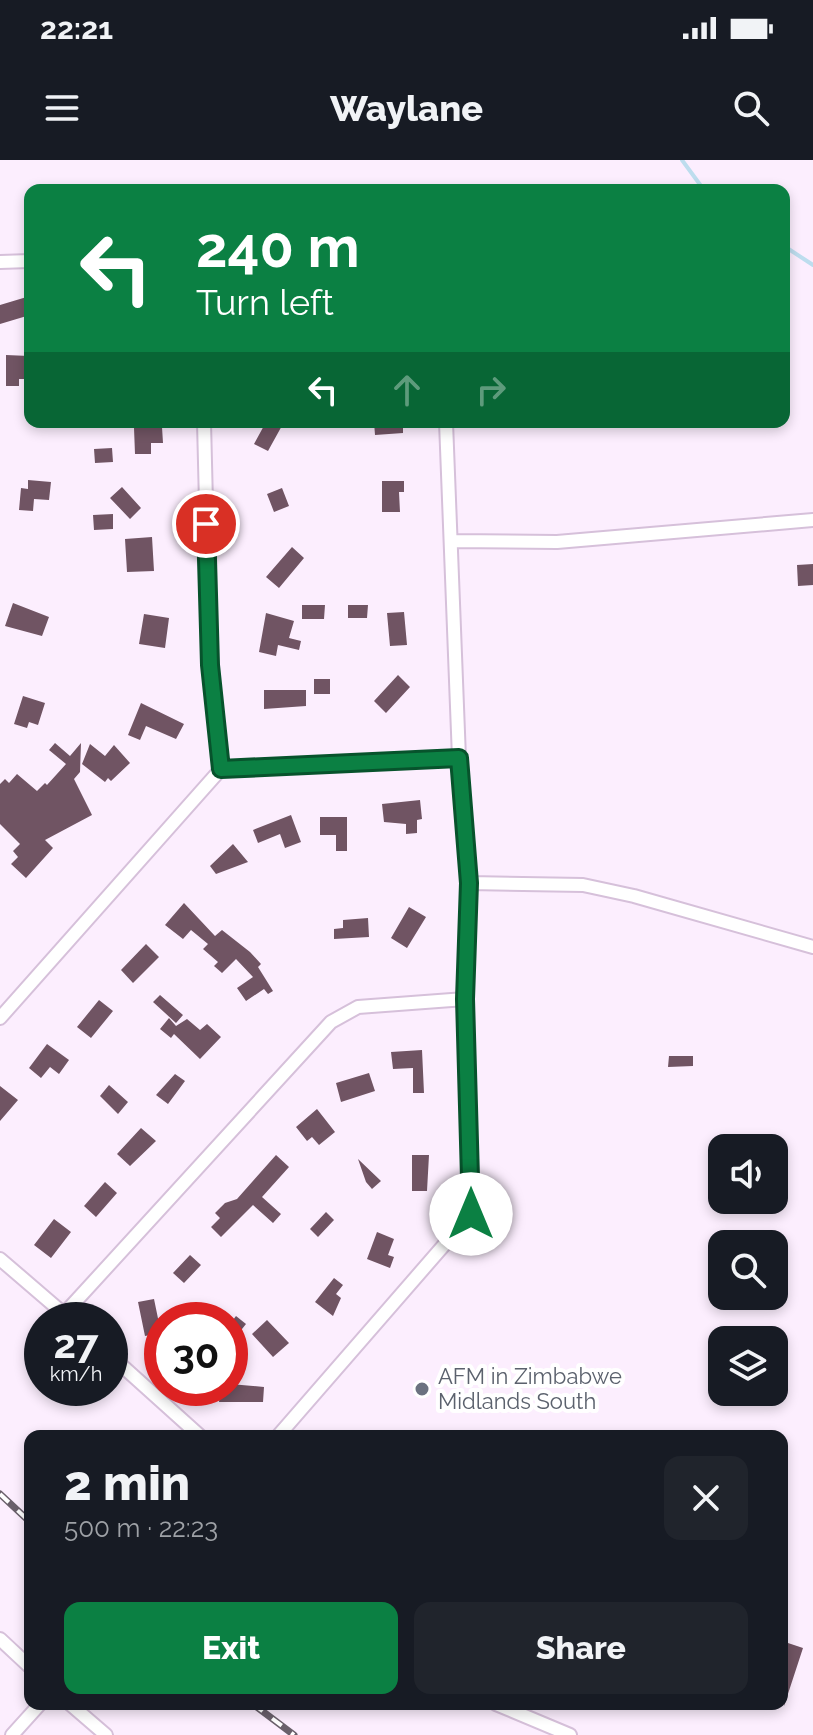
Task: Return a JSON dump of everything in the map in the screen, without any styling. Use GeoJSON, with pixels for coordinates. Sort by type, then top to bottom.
{"type":"FeatureCollection","features":[{"type":"Feature","properties":{"kind":"street"},"geometry":{"type":"LineString","coordinates":[[0,262],[24,261]]}},
{"type":"Feature","properties":{"kind":"street"},"geometry":{"type":"LineString","coordinates":[[204,428],[210,665],[221,769]]}},
{"type":"Feature","properties":{"kind":"street"},"geometry":{"type":"LineString","coordinates":[[283,1430],[456,1236],[471,1214],[465,999],[469,883],[459,758],[446,428]]}},
{"type":"Feature","properties":{"kind":"street"},"geometry":{"type":"LineString","coordinates":[[451,541],[557,542],[813,520]]}},
{"type":"Feature","properties":{"kind":"street"},"geometry":{"type":"LineString","coordinates":[[0,1018],[221,769],[459,758]]}},
{"type":"Feature","properties":{"kind":"street"},"geometry":{"type":"LineString","coordinates":[[469,883],[583,885],[634,896],[813,947]]}},
{"type":"Feature","properties":{"kind":"street"},"geometry":{"type":"LineString","coordinates":[[81,1302],[331,1022],[358,1007],[465,999]]}},
{"type":"Feature","properties":{"kind":"street"},"geometry":{"type":"LineString","coordinates":[[0,1259],[50,1302]]}},
{"type":"Feature","properties":{"kind":"street"},"geometry":{"type":"LineString","coordinates":[[128,1371],[193,1430]]}},
{"type":"Feature","properties":{"kind":"street"},"geometry":{"type":"LineString","coordinates":[[0,1639],[24,1661]]}},
{"type":"Feature","properties":{"kind":"street"},"geometry":{"type":"LineString","coordinates":[[12,1735],[35,1710]]}},
{"type":"Feature","properties":{"kind":"street"},"geometry":{"type":"LineString","coordinates":[[77,1710],[106,1735]]}},
{"type":"Feature","properties":{"kind":"street"},"geometry":{"type":"LineString","coordinates":[[510,1710],[570,1735]]}},
{"type":"Feature","properties":{"kind":"building"},"geometry":{"type":"Polygon","coordinates":[[[24,298],[24,317],[0,324],[0,305],[24,298]]]}},
{"type":"Feature","properties":{"kind":"building"},"geometry":{"type":"Polygon","coordinates":[[[6,355],[24,356],[24,379],[19,379],[19,386],[6,386],[6,355]]]}},
{"type":"Feature","properties":{"kind":"building"},"geometry":{"type":"Polygon","coordinates":[[[134,428],[162,428],[163,443],[151,443],[151,454],[135,454],[134,428]]]}},
{"type":"Feature","properties":{"kind":"building"},"geometry":{"type":"Polygon","coordinates":[[[263,428],[281,428],[268,451],[254,444],[263,428]]]}},
{"type":"Feature","properties":{"kind":"building"},"geometry":{"type":"Polygon","coordinates":[[[374,428],[403,428],[403,433],[375,435],[374,428]]]}},
{"type":"Feature","properties":{"kind":"building"},"geometry":{"type":"Polygon","coordinates":[[[112,448],[113,462],[95,463],[94,449],[112,448]]]}},
{"type":"Feature","properties":{"kind":"building"},"geometry":{"type":"Polygon","coordinates":[[[28,480],[51,482],[49,500],[34,499],[33,511],[19,510],[21,488],[28,489],[28,480]]]}},
{"type":"Feature","properties":{"kind":"building"},"geometry":{"type":"Polygon","coordinates":[[[382,481],[404,481],[404,492],[399,492],[400,512],[382,512],[382,481]]]}},
{"type":"Feature","properties":{"kind":"building"},"geometry":{"type":"Polygon","coordinates":[[[122,487],[141,508],[130,519],[110,498],[122,487]]]}},
{"type":"Feature","properties":{"kind":"building"},"geometry":{"type":"Polygon","coordinates":[[[282,488],[289,506],[274,512],[267,494],[282,488]]]}},
{"type":"Feature","properties":{"kind":"building"},"geometry":{"type":"Polygon","coordinates":[[[113,514],[113,529],[94,530],[93,515],[113,514]]]}},
{"type":"Feature","properties":{"kind":"building"},"geometry":{"type":"Polygon","coordinates":[[[152,537],[154,571],[127,572],[125,539],[152,537]]]}},
{"type":"Feature","properties":{"kind":"building"},"geometry":{"type":"Polygon","coordinates":[[[292,547],[304,558],[279,588],[266,577],[292,547]]]}},
{"type":"Feature","properties":{"kind":"building"},"geometry":{"type":"Polygon","coordinates":[[[813,564],[813,585],[798,586],[797,565],[813,564]]]}},
{"type":"Feature","properties":{"kind":"building"},"geometry":{"type":"Polygon","coordinates":[[[13,603],[49,617],[42,636],[5,626],[13,603]]]}},
{"type":"Feature","properties":{"kind":"building"},"geometry":{"type":"Polygon","coordinates":[[[302,605],[325,605],[324,619],[302,619],[302,605]]]}},
{"type":"Feature","properties":{"kind":"building"},"geometry":{"type":"Polygon","coordinates":[[[348,605],[368,605],[367,618],[348,618],[348,605]]]}},
{"type":"Feature","properties":{"kind":"building"},"geometry":{"type":"Polygon","coordinates":[[[404,612],[407,645],[390,646],[387,613],[404,612]]]}},
{"type":"Feature","properties":{"kind":"building"},"geometry":{"type":"Polygon","coordinates":[[[266,613],[294,621],[289,638],[301,641],[299,650],[278,645],[276,656],[259,652],[266,613]]]}},
{"type":"Feature","properties":{"kind":"building"},"geometry":{"type":"Polygon","coordinates":[[[144,614],[169,618],[165,648],[139,644],[144,614]]]}},
{"type":"Feature","properties":{"kind":"building"},"geometry":{"type":"Polygon","coordinates":[[[398,675],[410,687],[386,713],[374,701],[398,675]]]}},
{"type":"Feature","properties":{"kind":"building"},"geometry":{"type":"Polygon","coordinates":[[[314,679],[330,679],[330,694],[314,694],[314,679]]]}},
{"type":"Feature","properties":{"kind":"building"},"geometry":{"type":"Polygon","coordinates":[[[264,690],[306,690],[306,706],[264,709],[264,690]]]}},
{"type":"Feature","properties":{"kind":"building"},"geometry":{"type":"Polygon","coordinates":[[[23,696],[45,703],[38,725],[29,722],[27,728],[14,724],[23,696]]]}},
{"type":"Feature","properties":{"kind":"building"},"geometry":{"type":"Polygon","coordinates":[[[141,703],[184,724],[176,739],[146,726],[140,740],[128,735],[141,703]]]}},
{"type":"Feature","properties":{"kind":"building"},"geometry":{"type":"Polygon","coordinates":[[[55,743],[70,756],[81,743],[80,772],[74,779],[92,815],[45,840],[53,848],[26,878],[11,864],[18,857],[13,851],[20,844],[0,824],[0,784],[5,779],[9,783],[17,774],[37,791],[45,783],[47,785],[66,764],[49,750],[55,743]]]}},
{"type":"Feature","properties":{"kind":"building"},"geometry":{"type":"Polygon","coordinates":[[[90,744],[105,756],[114,745],[130,763],[111,781],[108,778],[105,782],[82,764],[90,744]]]}},
{"type":"Feature","properties":{"kind":"building"},"geometry":{"type":"Polygon","coordinates":[[[420,800],[422,819],[417,820],[417,833],[406,834],[406,824],[384,822],[382,804],[420,800]]]}},
{"type":"Feature","properties":{"kind":"building"},"geometry":{"type":"Polygon","coordinates":[[[291,815],[301,842],[285,848],[280,834],[258,843],[253,830],[291,815]]]}},
{"type":"Feature","properties":{"kind":"building"},"geometry":{"type":"Polygon","coordinates":[[[320,817],[347,817],[347,851],[336,851],[336,835],[320,835],[320,817]]]}},
{"type":"Feature","properties":{"kind":"building"},"geometry":{"type":"Polygon","coordinates":[[[233,844],[248,862],[216,874],[210,866],[233,844]]]}},
{"type":"Feature","properties":{"kind":"building"},"geometry":{"type":"Polygon","coordinates":[[[184,903],[215,936],[222,930],[250,952],[261,964],[258,967],[273,991],[268,994],[264,989],[246,1001],[237,988],[253,977],[236,959],[222,973],[214,966],[218,962],[203,949],[208,944],[191,930],[183,939],[165,925],[184,903]]]}},
{"type":"Feature","properties":{"kind":"building"},"geometry":{"type":"Polygon","coordinates":[[[409,907],[426,917],[407,948],[391,938],[409,907]]]}},
{"type":"Feature","properties":{"kind":"building"},"geometry":{"type":"Polygon","coordinates":[[[368,918],[369,937],[334,939],[334,929],[343,928],[343,920],[368,918]]]}},
{"type":"Feature","properties":{"kind":"building"},"geometry":{"type":"Polygon","coordinates":[[[146,944],[159,957],[133,983],[121,970],[146,944]]]}},
{"type":"Feature","properties":{"kind":"building"},"geometry":{"type":"Polygon","coordinates":[[[160,995],[183,1015],[176,1023],[153,1002],[160,995]]]}},
{"type":"Feature","properties":{"kind":"building"},"geometry":{"type":"Polygon","coordinates":[[[99,1000],[113,1011],[91,1038],[77,1027],[99,1000]]]}},
{"type":"Feature","properties":{"kind":"building"},"geometry":{"type":"Polygon","coordinates":[[[169,1018],[176,1026],[187,1019],[200,1030],[207,1024],[221,1037],[200,1059],[174,1034],[171,1038],[160,1029],[169,1018]]]}},
{"type":"Feature","properties":{"kind":"building"},"geometry":{"type":"Polygon","coordinates":[[[47,1044],[69,1060],[59,1074],[50,1067],[41,1078],[29,1068],[47,1044]]]}},
{"type":"Feature","properties":{"kind":"building"},"geometry":{"type":"Polygon","coordinates":[[[422,1050],[424,1093],[413,1093],[413,1068],[393,1069],[391,1052],[422,1050]]]}},
{"type":"Feature","properties":{"kind":"building"},"geometry":{"type":"Polygon","coordinates":[[[669,1056],[693,1056],[693,1066],[668,1067],[669,1056]]]}},
{"type":"Feature","properties":{"kind":"building"},"geometry":{"type":"Polygon","coordinates":[[[369,1073],[375,1091],[341,1102],[336,1083],[369,1073]]]}},
{"type":"Feature","properties":{"kind":"building"},"geometry":{"type":"Polygon","coordinates":[[[175,1074],[185,1081],[168,1104],[156,1095],[175,1074]]]}},
{"type":"Feature","properties":{"kind":"building"},"geometry":{"type":"Polygon","coordinates":[[[109,1085],[128,1102],[118,1114],[100,1096],[109,1085]]]}},
{"type":"Feature","properties":{"kind":"building"},"geometry":{"type":"Polygon","coordinates":[[[0,1086],[18,1100],[0,1121],[0,1086]]]}},
{"type":"Feature","properties":{"kind":"building"},"geometry":{"type":"Polygon","coordinates":[[[317,1109],[335,1132],[319,1145],[312,1137],[307,1141],[296,1127],[317,1109]]]}},
{"type":"Feature","properties":{"kind":"building"},"geometry":{"type":"Polygon","coordinates":[[[141,1128],[156,1141],[130,1166],[117,1154],[141,1128]]]}},
{"type":"Feature","properties":{"kind":"building"},"geometry":{"type":"Polygon","coordinates":[[[276,1155],[289,1167],[262,1197],[281,1214],[273,1223],[253,1205],[221,1237],[211,1227],[220,1218],[215,1213],[225,1203],[237,1199],[276,1155]]]}},
{"type":"Feature","properties":{"kind":"building"},"geometry":{"type":"Polygon","coordinates":[[[412,1155],[429,1155],[427,1191],[412,1191],[412,1155]]]}},
{"type":"Feature","properties":{"kind":"building"},"geometry":{"type":"Polygon","coordinates":[[[358,1159],[381,1181],[372,1189],[366,1182],[358,1159]]]}},
{"type":"Feature","properties":{"kind":"building"},"geometry":{"type":"Polygon","coordinates":[[[105,1182],[117,1193],[96,1217],[84,1206],[105,1182]]]}},
{"type":"Feature","properties":{"kind":"building"},"geometry":{"type":"Polygon","coordinates":[[[326,1212],[334,1220],[318,1237],[310,1229],[326,1212]]]}},
{"type":"Feature","properties":{"kind":"building"},"geometry":{"type":"Polygon","coordinates":[[[54,1219],[71,1232],[51,1258],[34,1245],[54,1219]]]}},
{"type":"Feature","properties":{"kind":"building"},"geometry":{"type":"Polygon","coordinates":[[[377,1232],[394,1239],[388,1255],[394,1257],[390,1268],[367,1259],[377,1232]]]}},
{"type":"Feature","properties":{"kind":"building"},"geometry":{"type":"Polygon","coordinates":[[[190,1255],[201,1265],[184,1283],[173,1273],[190,1255]]]}},
{"type":"Feature","properties":{"kind":"building"},"geometry":{"type":"Polygon","coordinates":[[[334,1278],[343,1285],[336,1294],[341,1298],[333,1316],[315,1302],[334,1278]]]}},
{"type":"Feature","properties":{"kind":"building"},"geometry":{"type":"Polygon","coordinates":[[[154,1299],[155,1302],[144,1302],[144,1331],[138,1302],[154,1299]]]}},
{"type":"Feature","properties":{"kind":"building"},"geometry":{"type":"Polygon","coordinates":[[[267,1320],[289,1343],[273,1357],[252,1334],[267,1320]]]}},
{"type":"Feature","properties":{"kind":"building"},"geometry":{"type":"Polygon","coordinates":[[[248,1386],[264,1387],[263,1402],[248,1402],[248,1386]]]}},
{"type":"Feature","properties":{"kind":"building"},"geometry":{"type":"Polygon","coordinates":[[[788,1643],[803,1648],[788,1694],[788,1643]]]}},
{"type":"Feature","properties":{"kind":"waterway"},"geometry":{"type":"LineString","coordinates":[[682,160],[700,184]]}},
{"type":"Feature","properties":{"kind":"waterway"},"geometry":{"type":"LineString","coordinates":[[790,250],[813,265]]}},
{"type":"Feature","properties":{"kind":"railway"},"geometry":{"type":"LineString","coordinates":[[0,1494],[24,1516]]}},
{"type":"Feature","properties":{"kind":"railway"},"geometry":{"type":"LineString","coordinates":[[261,1710],[294,1735]]}},
{"type":"Feature","properties":{"kind":"place","name":"AFM in Zimbabwe Midlands South"},"geometry":{"type":"Point","coordinates":[422,1389]}},
{"type":"Feature","properties":{"kind":"route"},"geometry":{"type":"LineString","coordinates":[[206,524],[210,665],[221,769],[459,758],[469,883],[465,999],[471,1214]]}}]}
